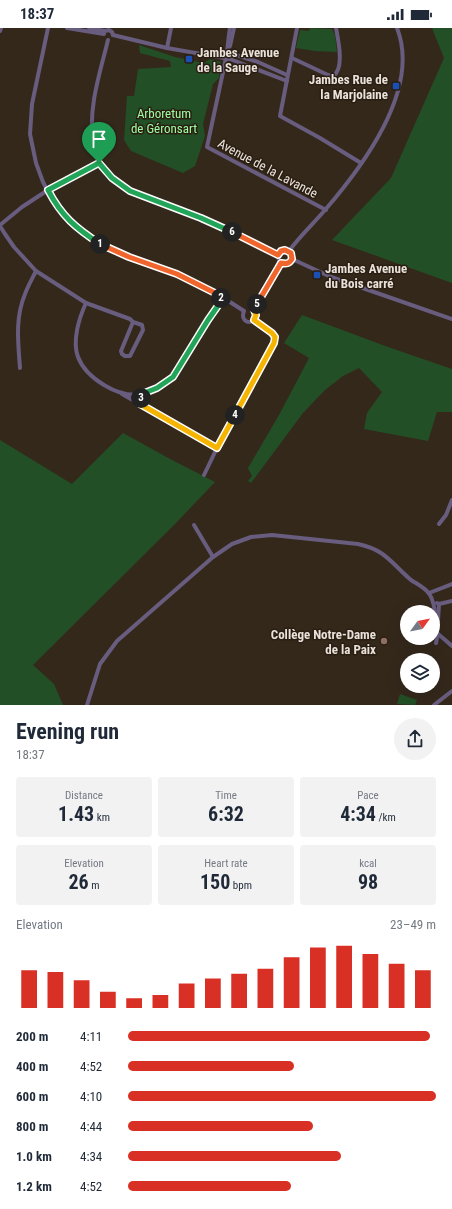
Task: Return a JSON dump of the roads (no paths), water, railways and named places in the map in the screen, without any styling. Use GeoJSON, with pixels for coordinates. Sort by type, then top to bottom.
{"type":"FeatureCollection","features":[{"type":"Feature","properties":{"kind":"street"},"geometry":{"type":"LineString","coordinates":[[0,32],[1,28]]}},
{"type":"Feature","properties":{"kind":"street"},"geometry":{"type":"LineString","coordinates":[[48,28],[32,104],[30,128],[32,149],[36,163],[43,182],[56,205],[75,227],[100,245],[177,274],[217,294],[222,300],[230,302],[244,311]]}},
{"type":"Feature","properties":{"kind":"street"},"geometry":{"type":"LineString","coordinates":[[67,28],[104,33],[111,29],[113,35]]}},
{"type":"Feature","properties":{"kind":"street"},"geometry":{"type":"LineString","coordinates":[[89,28],[104,33]]}},
{"type":"Feature","properties":{"kind":"street"},"geometry":{"type":"LineString","coordinates":[[167,48],[171,28]]}},
{"type":"Feature","properties":{"kind":"street","name":"Avenue de la Lavande"},"geometry":{"type":"LineString","coordinates":[[230,28],[227,45],[228,59],[207,147],[326,210]]}},
{"type":"Feature","properties":{"kind":"street","name":"Avenue de la Lavande"},"geometry":{"type":"LineString","coordinates":[[228,48],[230,46],[234,28]]}},
{"type":"Feature","properties":{"kind":"street"},"geometry":{"type":"LineString","coordinates":[[297,28],[280,116],[361,163]]}},
{"type":"Feature","properties":{"kind":"street"},"geometry":{"type":"LineString","coordinates":[[292,58],[328,75],[335,75],[339,64],[340,52],[336,28]]}},
{"type":"Feature","properties":{"kind":"street"},"geometry":{"type":"LineString","coordinates":[[289,251],[326,210],[361,163],[380,133],[391,111],[398,92],[402,72],[403,54],[397,28]]}},
{"type":"Feature","properties":{"kind":"street"},"geometry":{"type":"LineString","coordinates":[[104,33],[104,37],[108,40]]}},
{"type":"Feature","properties":{"kind":"street"},"geometry":{"type":"LineString","coordinates":[[113,35],[167,48],[228,59],[287,81]]}},
{"type":"Feature","properties":{"kind":"street"},"geometry":{"type":"LineString","coordinates":[[113,35],[112,38],[108,40],[93,108],[93,143],[99,163],[112,178],[130,191],[201,218],[278,255],[281,263]]}},
{"type":"Feature","properties":{"kind":"street"},"geometry":{"type":"LineString","coordinates":[[228,59],[234,54],[258,62],[287,75]]}},
{"type":"Feature","properties":{"kind":"street"},"geometry":{"type":"LineString","coordinates":[[99,163],[48,190],[22,207],[0,225],[4,234],[14,247],[36,271],[86,303],[142,325],[143,330],[130,356],[125,356],[121,351],[133,322]]}},
{"type":"Feature","properties":{"kind":"street"},"geometry":{"type":"LineString","coordinates":[[278,255],[281,251],[289,251]]}},
{"type":"Feature","properties":{"kind":"street"},"geometry":{"type":"LineString","coordinates":[[289,251],[292,259]]}},
{"type":"Feature","properties":{"kind":"street"},"geometry":{"type":"LineString","coordinates":[[281,263],[289,263],[292,259]]}},
{"type":"Feature","properties":{"kind":"street"},"geometry":{"type":"LineString","coordinates":[[292,259],[331,277],[452,319]]}},
{"type":"Feature","properties":{"kind":"street"},"geometry":{"type":"LineString","coordinates":[[254,320],[256,315],[254,310],[281,263]]}},
{"type":"Feature","properties":{"kind":"street"},"geometry":{"type":"LineString","coordinates":[[20,368],[17,339],[19,315],[25,293],[36,271]]}},
{"type":"Feature","properties":{"kind":"street"},"geometry":{"type":"LineString","coordinates":[[121,394],[142,394],[157,388],[173,377],[222,300]]}},
{"type":"Feature","properties":{"kind":"street"},"geometry":{"type":"LineString","coordinates":[[86,303],[78,326],[76,342],[78,356],[94,378],[217,448]]}},
{"type":"Feature","properties":{"kind":"street"},"geometry":{"type":"LineString","coordinates":[[244,311],[249,309],[254,310]]}},
{"type":"Feature","properties":{"kind":"street"},"geometry":{"type":"LineString","coordinates":[[244,311],[242,316],[245,321],[250,322],[254,320]]}},
{"type":"Feature","properties":{"kind":"street"},"geometry":{"type":"LineString","coordinates":[[204,476],[217,448],[274,343],[275,337],[272,333],[254,320]]}},
{"type":"Feature","properties":{"kind":"street"},"geometry":{"type":"LineString","coordinates":[[140,404],[142,394]]}},
{"type":"Feature","properties":{"kind":"street"},"geometry":{"type":"LineString","coordinates":[[439,524],[446,515],[452,500]]}},
{"type":"Feature","properties":{"kind":"street"},"geometry":{"type":"LineString","coordinates":[[194,525],[212,557]]}},
{"type":"Feature","properties":{"kind":"street"},"geometry":{"type":"LineString","coordinates":[[87,705],[100,664],[117,641],[212,557],[232,544],[251,537],[272,535],[368,546],[380,552],[410,579],[429,593],[434,605]]}},
{"type":"Feature","properties":{"kind":"street"},"geometry":{"type":"LineString","coordinates":[[429,593],[452,584]]}},
{"type":"Feature","properties":{"kind":"street"},"geometry":{"type":"LineString","coordinates":[[433,601],[439,604],[452,601]]}},
{"type":"Feature","properties":{"kind":"street"},"geometry":{"type":"LineString","coordinates":[[439,604],[437,614],[439,630],[442,637],[452,646]]}},
{"type":"Feature","properties":{"kind":"street"},"geometry":{"type":"LineString","coordinates":[[447,642],[452,637]]}},
{"type":"Feature","properties":{"kind":"street"},"geometry":{"type":"LineString","coordinates":[[434,705],[452,691]]}},
{"type":"Feature","properties":{"kind":"place","name":"Jambes Avenue de la Sauge"},"geometry":{"type":"Point","coordinates":[189,59]}},
{"type":"Feature","properties":{"kind":"place","name":"Jambes Rue de la Marjolaine"},"geometry":{"type":"Point","coordinates":[396,86]}},
{"type":"Feature","properties":{"kind":"place","name":"Jambes Avenue du Bois carré"},"geometry":{"type":"Point","coordinates":[317,275]}},
{"type":"Feature","properties":{"kind":"place","name":"Collège Notre-Dame de la Paix"},"geometry":{"type":"Point","coordinates":[384,641]}},
{"type":"Feature","properties":{"kind":"park label","name":"Arboretum de Géronsart"},"geometry":{"type":"Point","coordinates":[164,120]}}]}
